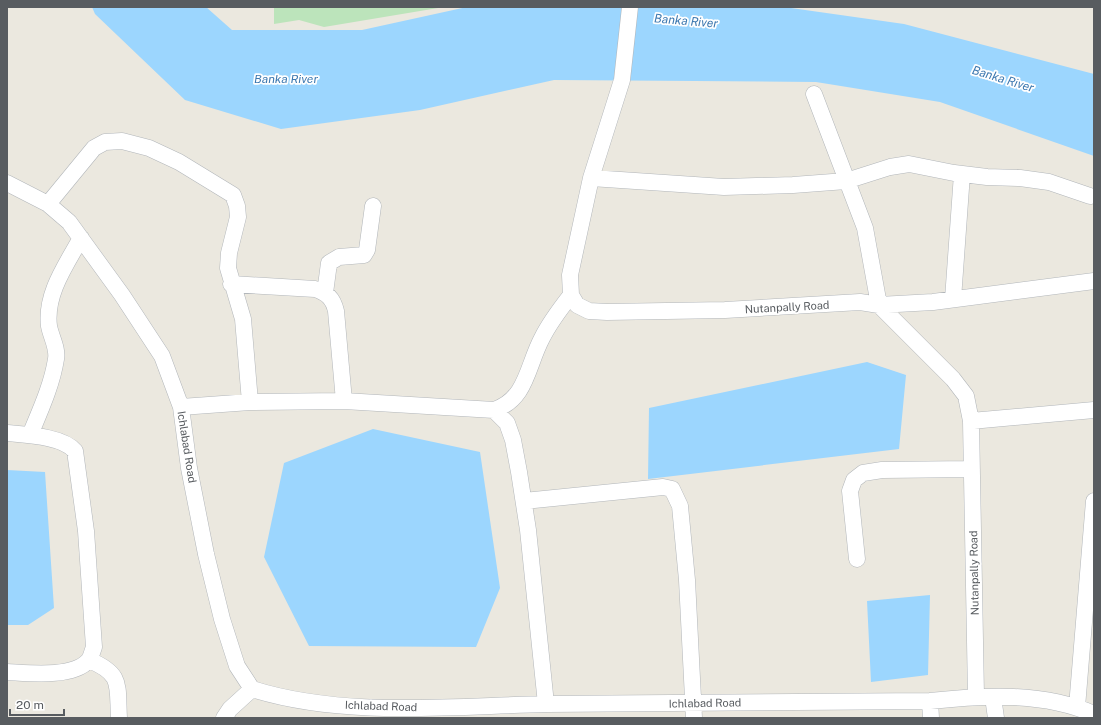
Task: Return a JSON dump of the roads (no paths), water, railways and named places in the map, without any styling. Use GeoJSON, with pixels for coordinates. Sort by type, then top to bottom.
{"type":"FeatureCollection","features":[{"type":"Feature","properties":{"kind":"street"},"geometry":{"type":"LineString","coordinates":[[181,407],[250,402],[344,401],[494,410],[503,407],[515,398],[524,382],[541,340],[554,316],[571,294],[570,276],[591,178],[622,80],[630,7]]}},
{"type":"Feature","properties":{"kind":"street"},"geometry":{"type":"LineString","coordinates":[[814,94],[865,228],[879,305],[953,299],[1094,281]]}},
{"type":"Feature","properties":{"kind":"street"},"geometry":{"type":"LineString","coordinates":[[48,204],[94,148],[105,142],[122,141],[149,148],[179,162],[233,195],[237,206],[238,217],[229,253],[228,268],[231,284],[238,298],[243,319],[250,402]]}},
{"type":"Feature","properties":{"kind":"street"},"geometry":{"type":"LineString","coordinates":[[591,178],[724,187],[793,185],[846,181],[890,167],[909,164],[962,174],[987,177],[1020,178],[1049,182],[1090,196]]}},
{"type":"Feature","properties":{"kind":"street"},"geometry":{"type":"LineString","coordinates":[[953,299],[962,174]]}},
{"type":"Feature","properties":{"kind":"street","name":"Ichlabad Road"},"geometry":{"type":"LineString","coordinates":[[7,183],[48,204],[69,222],[162,356],[181,407],[200,526],[222,619],[237,666],[252,689],[280,698],[372,713],[442,708],[546,704],[694,710],[930,701],[976,696],[1048,700],[1077,707],[1094,714]]}},
{"type":"Feature","properties":{"kind":"street"},"geometry":{"type":"LineString","coordinates":[[325,293],[329,263],[339,257],[364,255],[368,250],[372,206]]}},
{"type":"Feature","properties":{"kind":"street"},"geometry":{"type":"LineString","coordinates":[[30,435],[53,374],[57,357],[49,327],[49,310],[52,298],[60,276],[81,238]]}},
{"type":"Feature","properties":{"kind":"street"},"geometry":{"type":"LineString","coordinates":[[231,284],[315,289],[325,293],[333,301],[336,311],[344,401]]}},
{"type":"Feature","properties":{"kind":"street","name":"Nutanpally Road"},"geometry":{"type":"LineString","coordinates":[[571,294],[577,305],[589,311],[607,312],[725,310],[860,302],[879,305],[953,379],[966,396],[971,421],[976,696]]}},
{"type":"Feature","properties":{"kind":"street"},"geometry":{"type":"LineString","coordinates":[[494,410],[507,423],[513,440],[524,501],[546,704]]}},
{"type":"Feature","properties":{"kind":"street"},"geometry":{"type":"LineString","coordinates":[[971,421],[1094,410]]}},
{"type":"Feature","properties":{"kind":"street"},"geometry":{"type":"LineString","coordinates":[[7,434],[30,435],[70,446],[75,451],[78,462],[86,531],[94,647],[89,660],[79,669],[62,672],[7,672]]}},
{"type":"Feature","properties":{"kind":"street"},"geometry":{"type":"LineString","coordinates":[[857,559],[850,491],[854,480],[863,473],[882,470],[972,469]]}},
{"type":"Feature","properties":{"kind":"street"},"geometry":{"type":"LineString","coordinates":[[524,501],[663,487],[672,489],[680,506],[687,580],[694,710]]}},
{"type":"Feature","properties":{"kind":"street"},"geometry":{"type":"LineString","coordinates":[[1077,707],[1092,553],[1094,501]]}},
{"type":"Feature","properties":{"kind":"street"},"geometry":{"type":"LineString","coordinates":[[89,660],[103,666],[112,673],[117,686],[119,718]]}},
{"type":"Feature","properties":{"kind":"street"},"geometry":{"type":"LineString","coordinates":[[224,718],[230,709],[252,689]]}},
{"type":"Feature","properties":{"kind":"street"},"geometry":{"type":"LineString","coordinates":[[993,697],[996,718]]}},
{"type":"Feature","properties":{"kind":"street"},"geometry":{"type":"LineString","coordinates":[[930,701],[931,718]]}},
{"type":"Feature","properties":{"kind":"water","name":"Banka River"},"geometry":{"type":"Polygon","coordinates":[[[92,7],[206,7],[232,30],[362,30],[467,7],[784,7],[904,24],[1094,74],[1094,156],[940,102],[816,82],[554,80],[420,110],[281,129],[185,100],[95,14],[92,7]]]}},
{"type":"Feature","properties":{"kind":"water"},"geometry":{"type":"Polygon","coordinates":[[[867,362],[906,375],[899,449],[648,479],[649,408],[867,362]]]}},
{"type":"Feature","properties":{"kind":"water"},"geometry":{"type":"Polygon","coordinates":[[[373,429],[480,452],[500,588],[476,647],[309,646],[264,557],[284,463],[373,429]]]}},
{"type":"Feature","properties":{"kind":"water"},"geometry":{"type":"Polygon","coordinates":[[[7,470],[45,472],[54,608],[28,625],[7,625],[7,470]]]}},
{"type":"Feature","properties":{"kind":"water"},"geometry":{"type":"Polygon","coordinates":[[[930,595],[928,675],[871,682],[867,601],[930,595]]]}}]}
